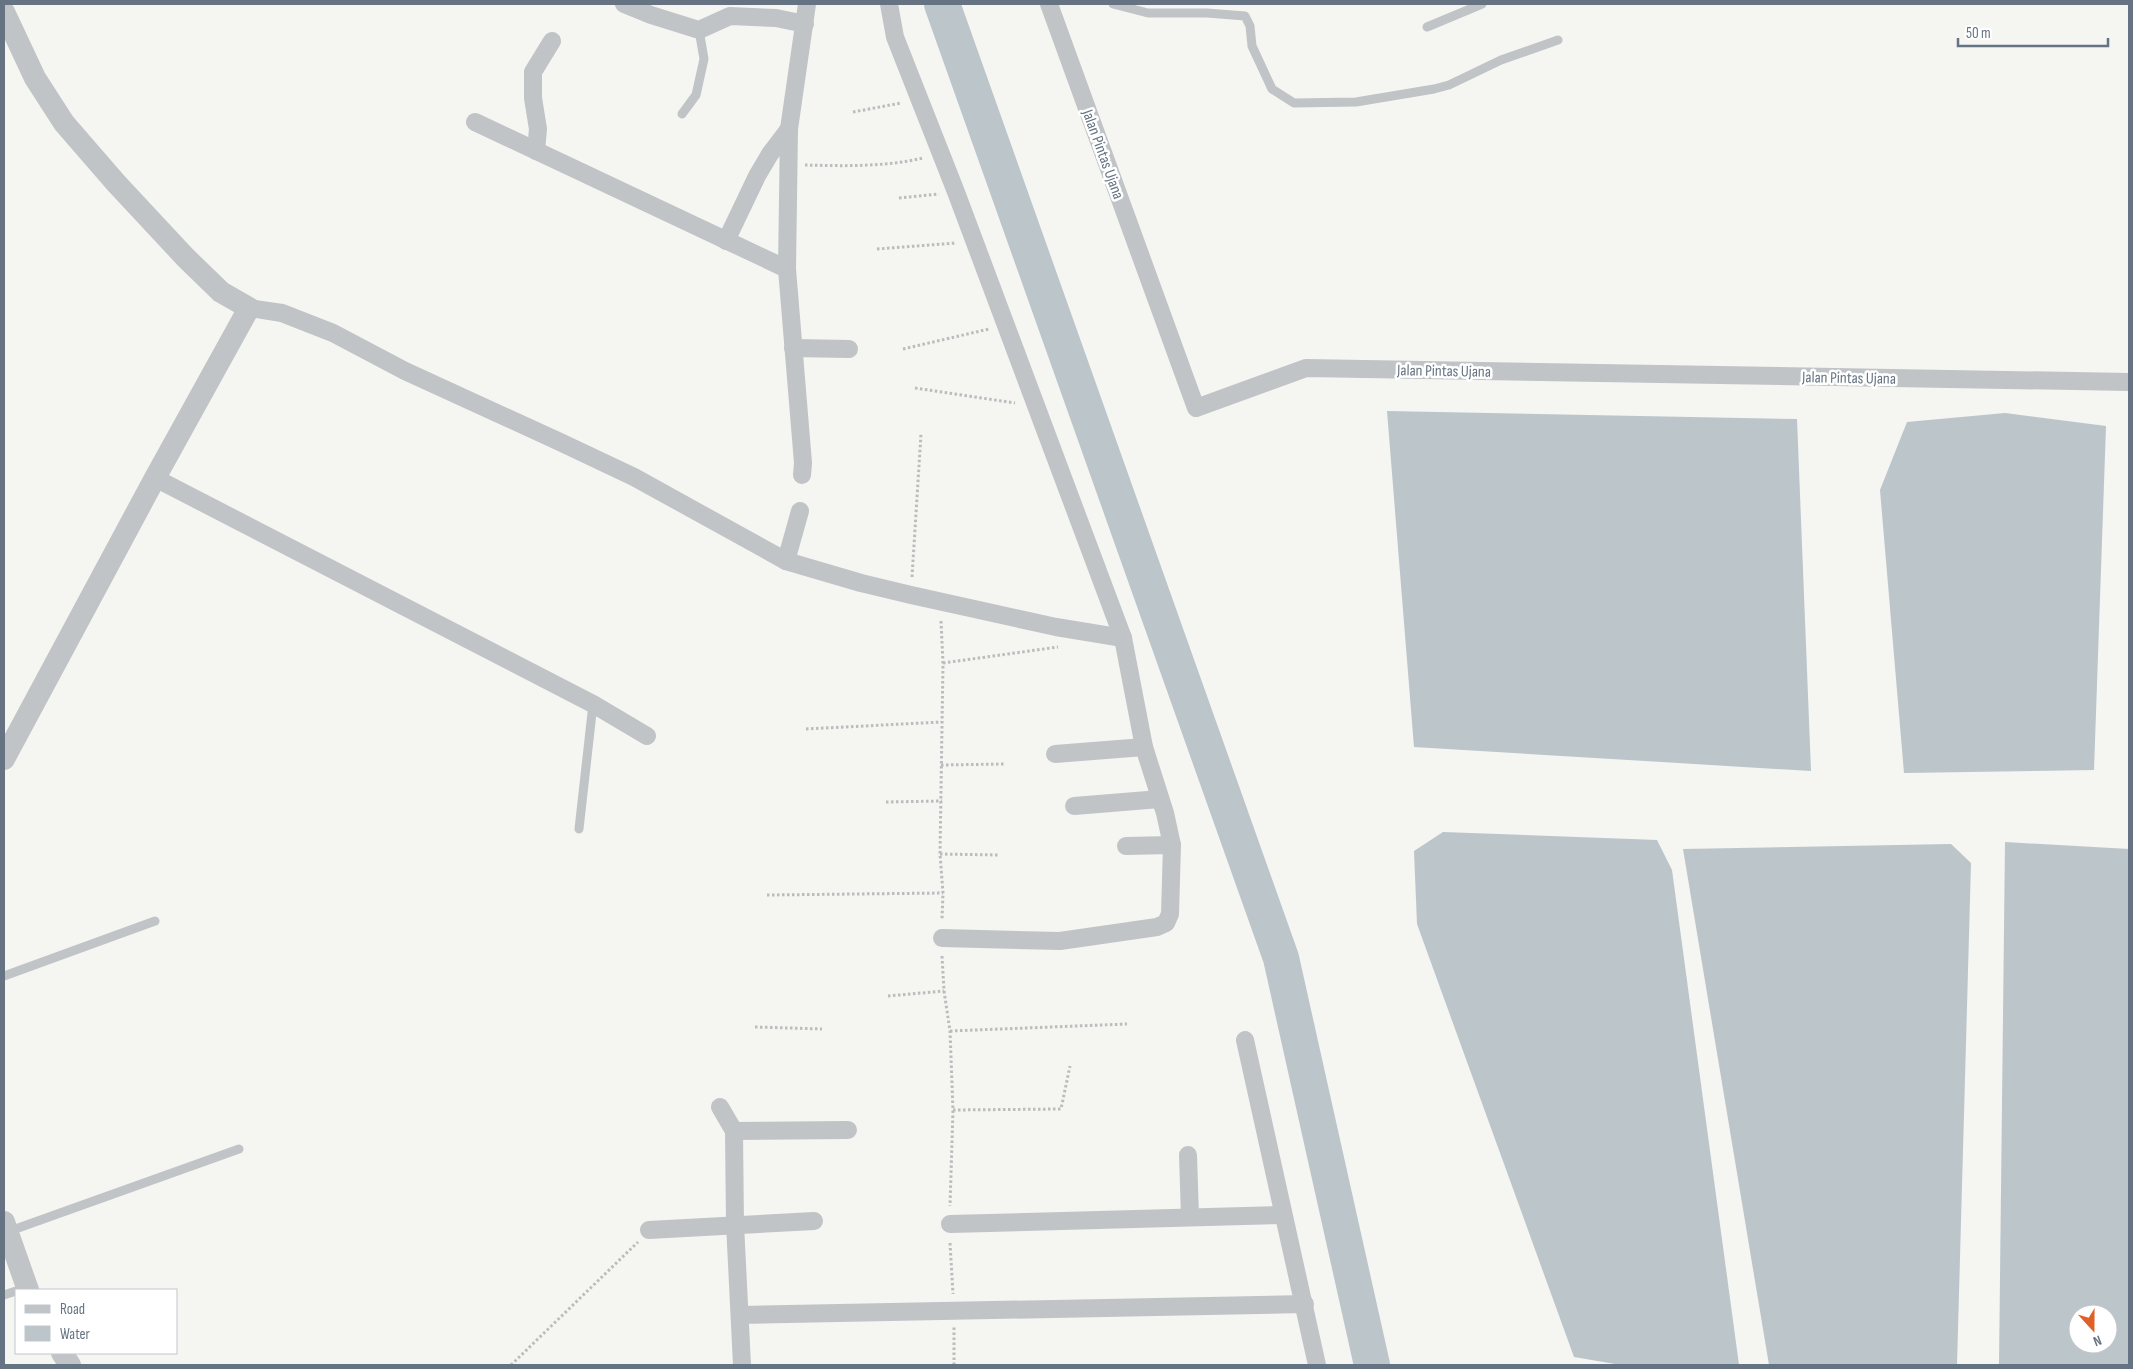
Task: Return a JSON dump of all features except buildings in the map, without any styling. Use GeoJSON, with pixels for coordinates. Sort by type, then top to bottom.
{"type":"FeatureCollection","features":[{"type":"Feature","properties":{"kind":"street"},"geometry":{"type":"LineString","coordinates":[[624,4],[650,15],[700,30],[730,16],[776,18],[805,24]]}},
{"type":"Feature","properties":{"kind":"street"},"geometry":{"type":"LineString","coordinates":[[802,475],[804,463],[787,269],[789,130],[807,4]]}},
{"type":"Feature","properties":{"kind":"street"},"geometry":{"type":"LineString","coordinates":[[889,4],[895,37],[956,192],[1004,325],[1123,638],[1144,748],[1172,845],[1170,914],[1166,923],[1157,927],[1060,942],[942,938]]}},
{"type":"Feature","properties":{"kind":"street","name":"Jalan Pintas Ujana"},"geometry":{"type":"LineString","coordinates":[[1049,4],[1196,408],[1306,368],[2129,382]]}},
{"type":"Feature","properties":{"kind":"street"},"geometry":{"type":"LineString","coordinates":[[4,12],[35,78],[64,123],[116,183],[185,257],[221,292],[249,308],[282,312],[333,332],[405,372],[560,442],[634,478],[786,561],[861,583],[911,595],[1056,627],[1123,638]]}},
{"type":"Feature","properties":{"kind":"street"},"geometry":{"type":"LineString","coordinates":[[536,151],[538,129],[533,98],[533,72],[552,41]]}},
{"type":"Feature","properties":{"kind":"street"},"geometry":{"type":"LineString","coordinates":[[475,122],[787,269]]}},
{"type":"Feature","properties":{"kind":"street"},"geometry":{"type":"LineString","coordinates":[[726,241],[757,176],[770,154],[789,130]]}},
{"type":"Feature","properties":{"kind":"street"},"geometry":{"type":"LineString","coordinates":[[4,759],[249,308]]}},
{"type":"Feature","properties":{"kind":"street"},"geometry":{"type":"LineString","coordinates":[[793,348],[849,349]]}},
{"type":"Feature","properties":{"kind":"street"},"geometry":{"type":"LineString","coordinates":[[155,478],[593,704],[647,736]]}},
{"type":"Feature","properties":{"kind":"street"},"geometry":{"type":"LineString","coordinates":[[786,561],[800,511]]}},
{"type":"Feature","properties":{"kind":"street"},"geometry":{"type":"LineString","coordinates":[[1055,754],[1144,748]]}},
{"type":"Feature","properties":{"kind":"street"},"geometry":{"type":"LineString","coordinates":[[1074,806],[1160,799]]}},
{"type":"Feature","properties":{"kind":"street"},"geometry":{"type":"LineString","coordinates":[[1126,846],[1172,845]]}},
{"type":"Feature","properties":{"kind":"street"},"geometry":{"type":"LineString","coordinates":[[1245,1040],[1317,1365]]}},
{"type":"Feature","properties":{"kind":"street"},"geometry":{"type":"LineString","coordinates":[[720,1108],[734,1131],[735,1224],[742,1365]]}},
{"type":"Feature","properties":{"kind":"street"},"geometry":{"type":"LineString","coordinates":[[734,1131],[848,1130]]}},
{"type":"Feature","properties":{"kind":"street"},"geometry":{"type":"LineString","coordinates":[[1188,1155],[1190,1218]]}},
{"type":"Feature","properties":{"kind":"street"},"geometry":{"type":"LineString","coordinates":[[950,1224],[1283,1215]]}},
{"type":"Feature","properties":{"kind":"street"},"geometry":{"type":"LineString","coordinates":[[649,1230],[814,1221]]}},
{"type":"Feature","properties":{"kind":"street"},"geometry":{"type":"LineString","coordinates":[[5,1227],[22,1289]]}},
{"type":"Feature","properties":{"kind":"street"},"geometry":{"type":"LineString","coordinates":[[741,1315],[1304,1304]]}},
{"type":"Feature","properties":{"kind":"street"},"geometry":{"type":"LineString","coordinates":[[63,1354],[70,1365]]}},
{"type":"Feature","properties":{"kind":"lane"},"geometry":{"type":"LineString","coordinates":[[1113,4],[1148,13],[1207,13],[1245,16],[1250,26],[1252,46],[1272,89],[1294,103],[1356,102],[1434,89],[1450,85],[1501,60],[1558,40]]}},
{"type":"Feature","properties":{"kind":"lane"},"geometry":{"type":"LineString","coordinates":[[1428,27],[1482,4]]}},
{"type":"Feature","properties":{"kind":"lane"},"geometry":{"type":"LineString","coordinates":[[682,114],[696,95],[704,59],[700,30]]}},
{"type":"Feature","properties":{"kind":"lane"},"geometry":{"type":"LineString","coordinates":[[579,829],[593,704]]}},
{"type":"Feature","properties":{"kind":"lane"},"geometry":{"type":"LineString","coordinates":[[4,976],[155,921]]}},
{"type":"Feature","properties":{"kind":"lane"},"geometry":{"type":"LineString","coordinates":[[5,1227],[239,1149]]}},
{"type":"Feature","properties":{"kind":"path"},"geometry":{"type":"LineString","coordinates":[[853,112],[900,102],[924,110]]}},
{"type":"Feature","properties":{"kind":"path"},"geometry":{"type":"LineString","coordinates":[[789,165],[842,166],[904,163]]}},
{"type":"Feature","properties":{"kind":"path"},"geometry":{"type":"LineString","coordinates":[[899,198],[956,192]]}},
{"type":"Feature","properties":{"kind":"path"},"geometry":{"type":"LineString","coordinates":[[877,249],[974,242]]}},
{"type":"Feature","properties":{"kind":"path"},"geometry":{"type":"LineString","coordinates":[[903,349],[1004,325]]}},
{"type":"Feature","properties":{"kind":"path"},"geometry":{"type":"LineString","coordinates":[[916,388],[1035,406]]}},
{"type":"Feature","properties":{"kind":"path"},"geometry":{"type":"LineString","coordinates":[[911,595],[921,434]]}},
{"type":"Feature","properties":{"kind":"path"},"geometry":{"type":"LineString","coordinates":[[940,600],[942,663],[940,854],[943,893],[944,991],[950,1031],[953,1110],[950,1224],[954,1310],[954,1365]]}},
{"type":"Feature","properties":{"kind":"path"},"geometry":{"type":"LineString","coordinates":[[942,663],[1066,646]]}},
{"type":"Feature","properties":{"kind":"path"},"geometry":{"type":"LineString","coordinates":[[806,729],[941,722]]}},
{"type":"Feature","properties":{"kind":"path"},"geometry":{"type":"LineString","coordinates":[[941,764],[1005,764]]}},
{"type":"Feature","properties":{"kind":"path"},"geometry":{"type":"LineString","coordinates":[[886,802],[942,801]]}},
{"type":"Feature","properties":{"kind":"path"},"geometry":{"type":"LineString","coordinates":[[940,854],[999,855]]}},
{"type":"Feature","properties":{"kind":"path"},"geometry":{"type":"LineString","coordinates":[[767,894],[943,893]]}},
{"type":"Feature","properties":{"kind":"path"},"geometry":{"type":"LineString","coordinates":[[888,996],[944,991]]}},
{"type":"Feature","properties":{"kind":"path"},"geometry":{"type":"LineString","coordinates":[[950,1031],[1126,1024]]}},
{"type":"Feature","properties":{"kind":"path"},"geometry":{"type":"LineString","coordinates":[[755,1027],[822,1029]]}},
{"type":"Feature","properties":{"kind":"path"},"geometry":{"type":"LineString","coordinates":[[953,1110],[1061,1109],[1070,1066]]}},
{"type":"Feature","properties":{"kind":"path"},"geometry":{"type":"LineString","coordinates":[[511,1365],[626,1255],[649,1230]]}},
{"type":"Feature","properties":{"kind":"water"},"geometry":{"type":"Polygon","coordinates":[[[1387,411],[1797,419],[1811,771],[1414,747],[1387,411]]]}},
{"type":"Feature","properties":{"kind":"water"},"geometry":{"type":"Polygon","coordinates":[[[2005,413],[2106,426],[2094,770],[1904,773],[1880,490],[1907,422],[2005,413]]]}},
{"type":"Feature","properties":{"kind":"water"},"geometry":{"type":"Polygon","coordinates":[[[1443,832],[1657,840],[1672,870],[1739,1365],[1621,1365],[1574,1357],[1417,924],[1414,851],[1443,832]]]}},
{"type":"Feature","properties":{"kind":"water"},"geometry":{"type":"Polygon","coordinates":[[[2005,842],[2129,849],[2129,1365],[1999,1365],[2005,842]]]}},
{"type":"Feature","properties":{"kind":"water"},"geometry":{"type":"Polygon","coordinates":[[[1951,844],[1971,863],[1957,1365],[1769,1365],[1683,849],[1951,844]]]}},
{"type":"Feature","properties":{"kind":"waterway"},"geometry":{"type":"LineString","coordinates":[[942,4],[1281,958],[1372,1365]]}}]}
